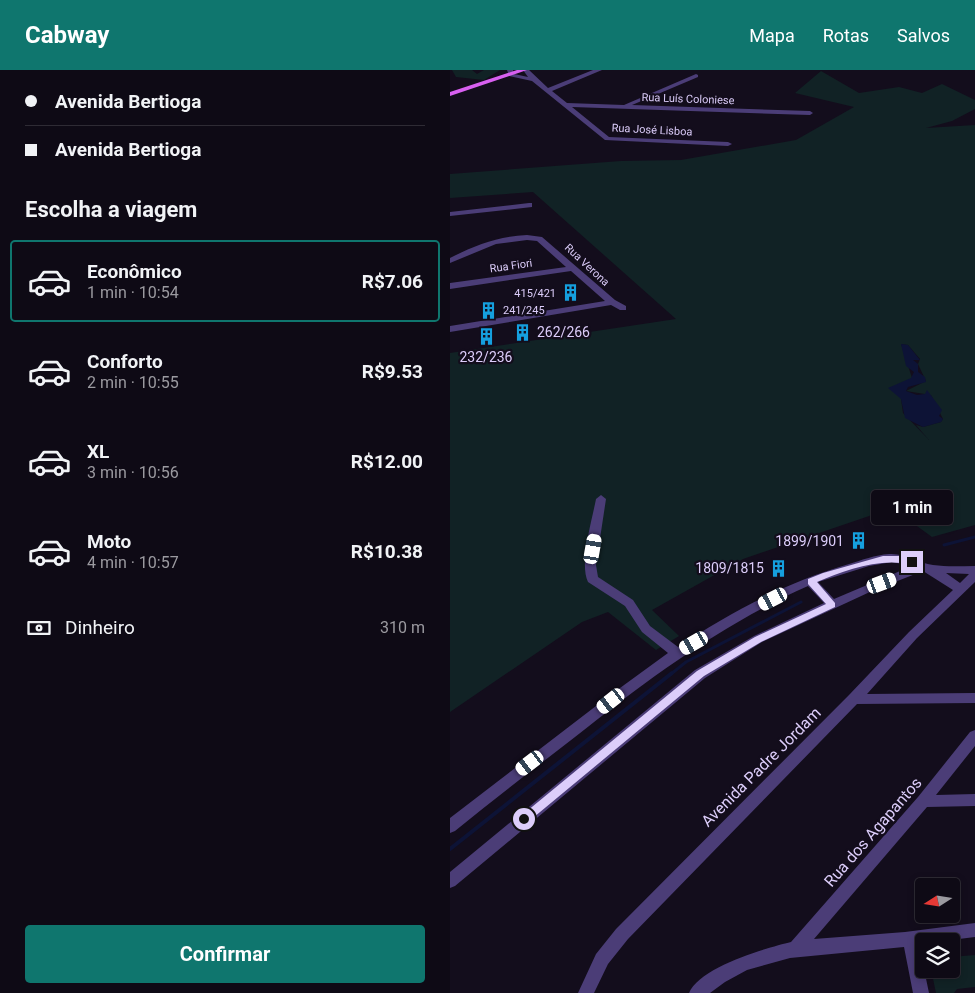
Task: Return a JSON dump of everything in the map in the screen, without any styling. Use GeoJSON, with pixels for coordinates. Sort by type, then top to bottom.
{"type":"FeatureCollection","features":[{"type":"Feature","properties":{"kind":"main road"},"geometry":{"type":"LineString","coordinates":[[450,94],[510,72],[525,70]]}},
{"type":"Feature","properties":{"kind":"street","name":"Rua José Lisboa"},"geometry":{"type":"LineString","coordinates":[[525,70],[602,137],[612,141],[728,144]]}},
{"type":"Feature","properties":{"kind":"street"},"geometry":{"type":"LineString","coordinates":[[548,90],[599,70]]}},
{"type":"Feature","properties":{"kind":"street"},"geometry":{"type":"LineString","coordinates":[[510,72],[535,80]]}},
{"type":"Feature","properties":{"kind":"street"},"geometry":{"type":"LineString","coordinates":[[623,106],[696,76]]}},
{"type":"Feature","properties":{"kind":"street","name":"Rua Luís Coloniese"},"geometry":{"type":"LineString","coordinates":[[566,105],[810,114]]}},
{"type":"Feature","properties":{"kind":"street"},"geometry":{"type":"LineString","coordinates":[[450,214],[529,205]]}},
{"type":"Feature","properties":{"kind":"street","name":"Rua Verona"},"geometry":{"type":"LineString","coordinates":[[450,261],[485,244],[535,238],[547,243],[612,302]]}},
{"type":"Feature","properties":{"kind":"street","name":"Rua Fiori"},"geometry":{"type":"LineString","coordinates":[[450,286],[574,268]]}},
{"type":"Feature","properties":{"kind":"street"},"geometry":{"type":"LineString","coordinates":[[612,302],[624,308]]}},
{"type":"Feature","properties":{"kind":"street","name":"Rua Verona"},"geometry":{"type":"LineString","coordinates":[[450,329],[612,302]]}},
{"type":"Feature","properties":{"kind":"street"},"geometry":{"type":"LineString","coordinates":[[602,499],[590,565],[592,579],[629,603],[646,629],[677,653]]}},
{"type":"Feature","properties":{"kind":"street"},"geometry":{"type":"LineString","coordinates":[[450,827],[625,690],[677,653],[744,614],[826,575],[883,559],[900,559],[928,568],[975,570]]}},
{"type":"Feature","properties":{"kind":"street"},"geometry":{"type":"LineString","coordinates":[[928,568],[960,589]]}},
{"type":"Feature","properties":{"kind":"street"},"geometry":{"type":"LineString","coordinates":[[450,881],[700,674],[758,639],[832,605],[928,568]]}},
{"type":"Feature","properties":{"kind":"street","name":"Avenida Padre Jordam"},"geometry":{"type":"LineString","coordinates":[[586,993],[602,959],[622,934],[854,699],[913,635],[975,575]]}},
{"type":"Feature","properties":{"kind":"street"},"geometry":{"type":"LineString","coordinates":[[811,582],[832,605]]}},
{"type":"Feature","properties":{"kind":"street"},"geometry":{"type":"LineString","coordinates":[[854,699],[975,698]]}},
{"type":"Feature","properties":{"kind":"street","name":"Rua dos Agapantos"},"geometry":{"type":"LineString","coordinates":[[795,950],[923,801],[975,736]]}},
{"type":"Feature","properties":{"kind":"street"},"geometry":{"type":"LineString","coordinates":[[923,801],[975,800]]}},
{"type":"Feature","properties":{"kind":"street"},"geometry":{"type":"LineString","coordinates":[[697,993],[712,980],[736,965],[762,956],[795,950],[910,939],[975,930]]}},
{"type":"Feature","properties":{"kind":"street"},"geometry":{"type":"LineString","coordinates":[[910,939],[922,993]]}},
{"type":"Feature","properties":{"kind":"shaded area"},"geometry":{"type":"Polygon","coordinates":[[[452,70],[472,70],[477,74],[484,70],[500,70],[484,80],[456,77],[452,70]]]}},
{"type":"Feature","properties":{"kind":"shaded area"},"geometry":{"type":"Polygon","coordinates":[[[821,71],[859,93],[899,87],[922,93],[942,84],[975,100],[975,109],[952,121],[926,128],[975,125],[975,525],[932,537],[895,510],[872,515],[743,559],[652,610],[679,636],[656,650],[608,612],[582,622],[450,712],[450,353],[676,319],[533,192],[450,198],[450,174],[621,161],[681,160],[796,140],[854,107],[795,93],[821,71]],[[901,344],[912,378],[901,399],[903,413],[929,440],[916,425],[923,427],[941,422],[943,419],[931,395],[906,391],[926,381],[918,364],[920,359],[908,345],[901,344]]]}},
{"type":"Feature","properties":{"kind":"shaded area"},"geometry":{"type":"Polygon","coordinates":[[[975,955],[975,987],[957,989],[954,993],[936,993],[933,978],[960,978],[960,956],[975,955]]]}},
{"type":"Feature","properties":{"kind":"water"},"geometry":{"type":"Polygon","coordinates":[[[901,344],[908,345],[920,360],[913,360],[918,364],[918,372],[925,377],[926,382],[908,387],[906,391],[917,395],[925,394],[927,390],[942,410],[939,416],[943,419],[941,422],[923,427],[905,418],[901,399],[888,388],[911,378],[914,372],[906,366],[901,344]]]}},
{"type":"Feature","properties":{"kind":"waterway"},"geometry":{"type":"LineString","coordinates":[[944,545],[975,537]]}},
{"type":"Feature","properties":{"kind":"waterway"},"geometry":{"type":"LineString","coordinates":[[671,674],[686,662],[801,602]]}},
{"type":"Feature","properties":{"kind":"waterway"},"geometry":{"type":"LineString","coordinates":[[450,849],[672,673]]}},
{"type":"Feature","properties":{"kind":"place","name":"415/421"},"geometry":{"type":"Point","coordinates":[570,293]}},
{"type":"Feature","properties":{"kind":"place","name":"241/245"},"geometry":{"type":"Point","coordinates":[489,310]}},
{"type":"Feature","properties":{"kind":"place","name":"262/266"},"geometry":{"type":"Point","coordinates":[523,332]}},
{"type":"Feature","properties":{"kind":"place","name":"232/236"},"geometry":{"type":"Point","coordinates":[486,337]}},
{"type":"Feature","properties":{"kind":"place","name":"1899/1901"},"geometry":{"type":"Point","coordinates":[858,541]}},
{"type":"Feature","properties":{"kind":"place","name":"1809/1815"},"geometry":{"type":"Point","coordinates":[778,568]}},
{"type":"Feature","properties":{"kind":"route"},"geometry":{"type":"LineString","coordinates":[[524,819],[700,674],[730,654],[758,639],[832,605],[811,582],[826,575],[883,559],[900,559],[912,562]]}}]}
